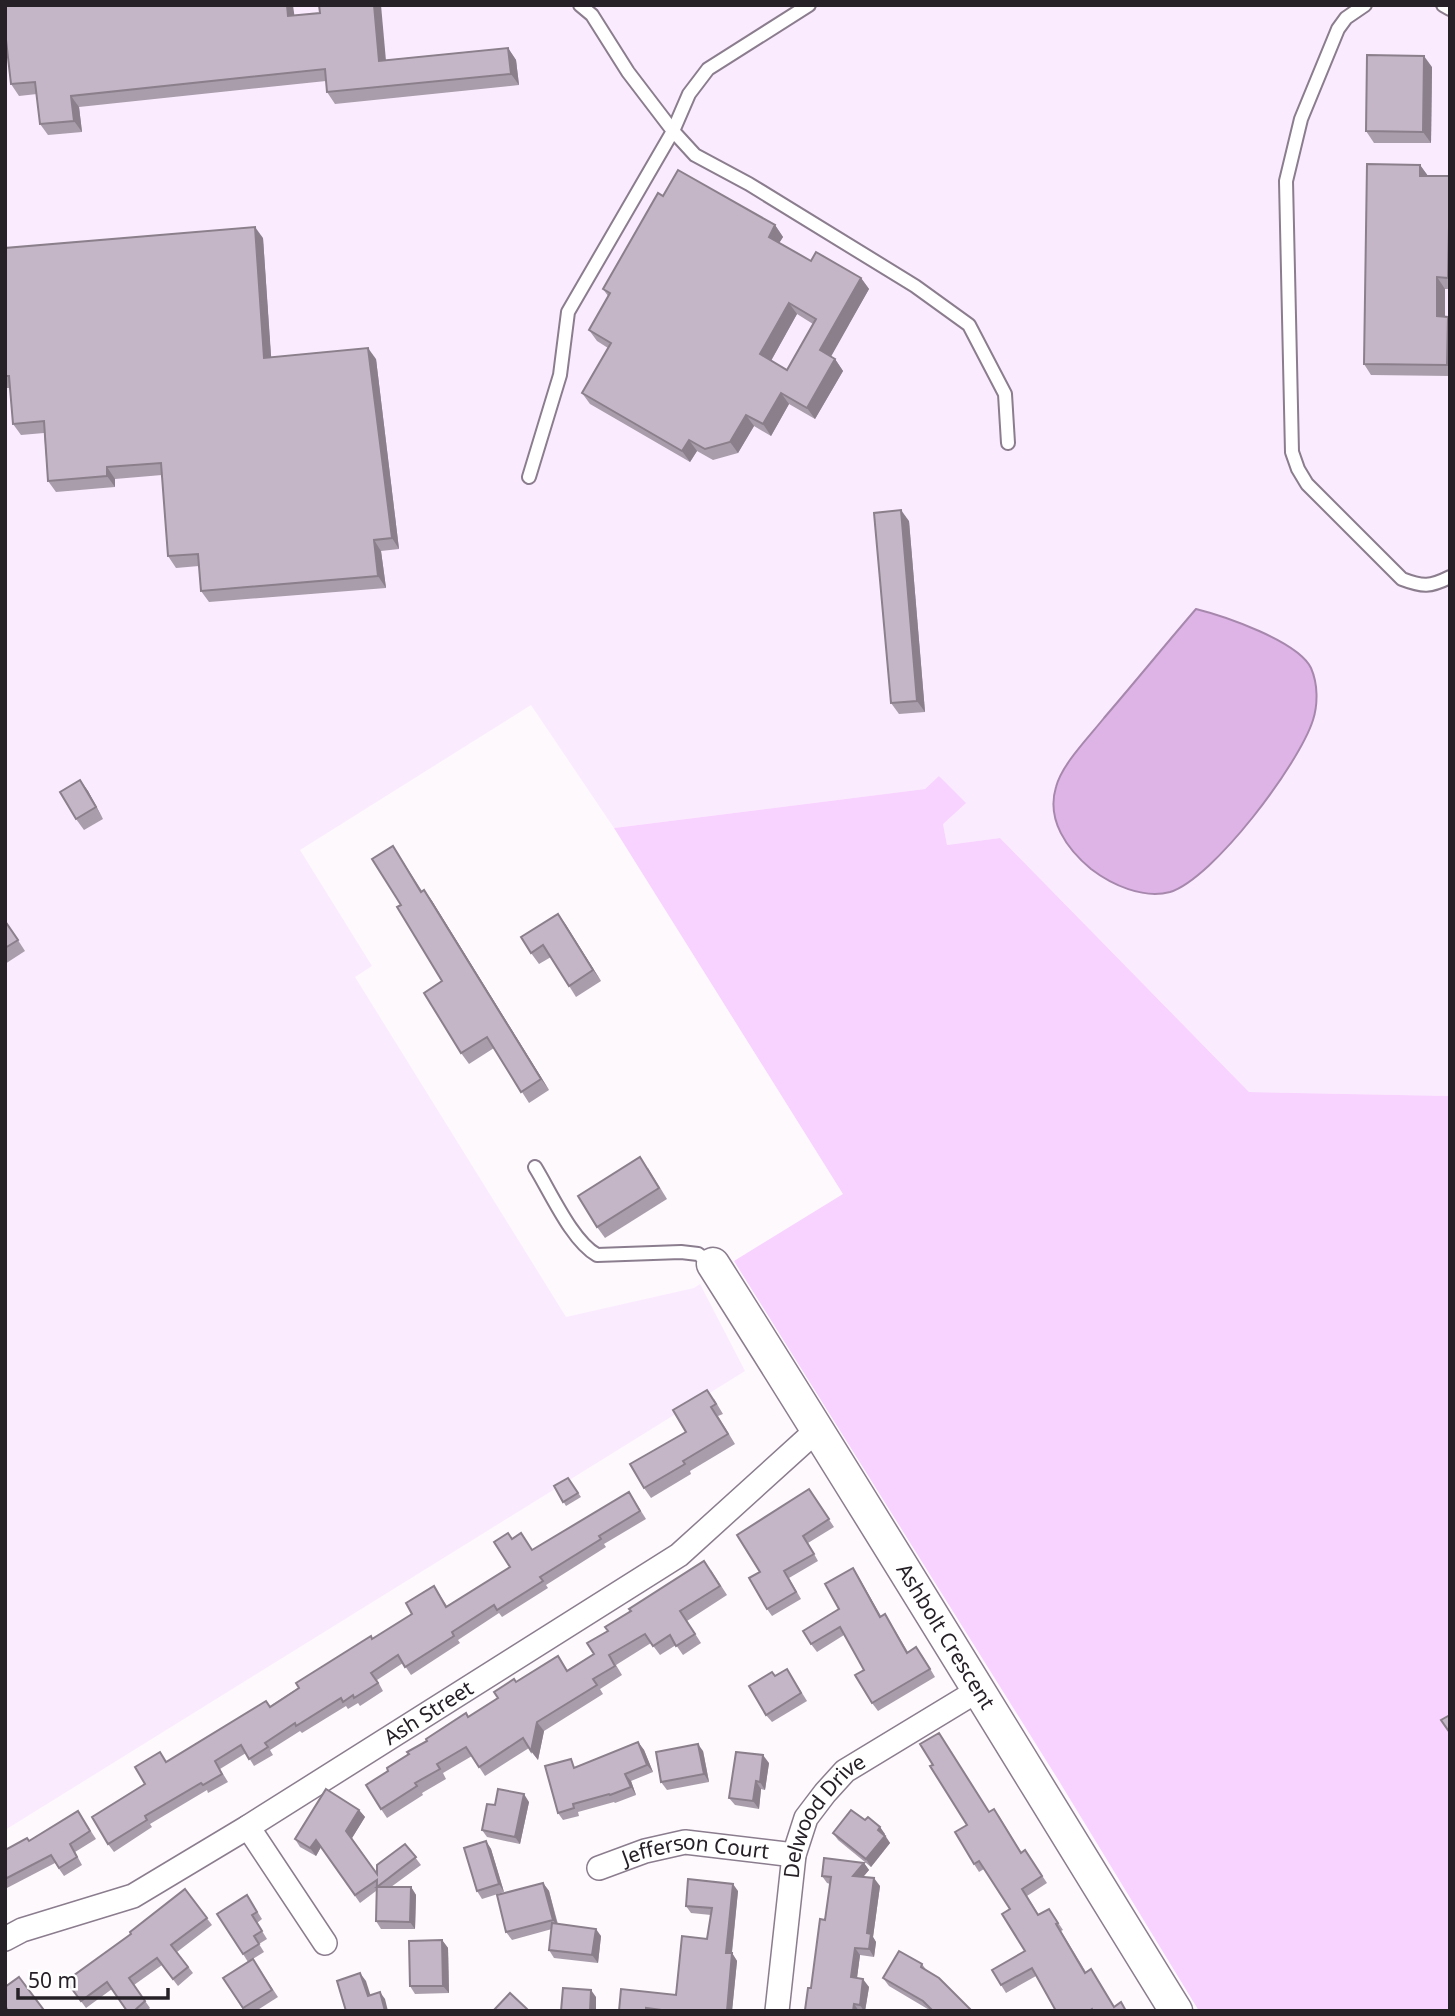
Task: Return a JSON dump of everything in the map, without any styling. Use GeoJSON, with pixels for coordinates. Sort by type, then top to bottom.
{"type":"FeatureCollection","features":[{"type":"Feature","properties":{"kind":"street","name":"Ashbolt Crescent"},"geometry":{"type":"LineString","coordinates":[[713,1264],[818,1429],[1176,2011]]}},
{"type":"Feature","properties":{"kind":"street","name":"Ash Street"},"geometry":{"type":"LineString","coordinates":[[5,1939],[22,1930],[133,1896],[248,1827],[679,1555],[818,1429]]}},
{"type":"Feature","properties":{"kind":"street","name":"Delwood Drive"},"geometry":{"type":"LineString","coordinates":[[777,2011],[794,1856],[806,1818],[845,1771],[977,1691]]}},
{"type":"Feature","properties":{"kind":"street"},"geometry":{"type":"LineString","coordinates":[[248,1827],[325,1943]]}},
{"type":"Feature","properties":{"kind":"street","name":"Jefferson Court"},"geometry":{"type":"LineString","coordinates":[[598,1868],[645,1851],[685,1842],[794,1856]]}},
{"type":"Feature","properties":{"kind":"lane"},"geometry":{"type":"LineString","coordinates":[[580,5],[592,15],[628,72],[695,155],[749,184],[915,286],[969,325],[1005,394],[1009,443]]}},
{"type":"Feature","properties":{"kind":"lane"},"geometry":{"type":"LineString","coordinates":[[529,477],[560,374],[568,312],[673,131],[689,93],[708,69],[809,5]]}},
{"type":"Feature","properties":{"kind":"lane"},"geometry":{"type":"LineString","coordinates":[[1365,5],[1346,18],[1338,29],[1301,119],[1286,181],[1292,452],[1307,484],[1402,579],[1418,585],[1434,585],[1450,577]]}},
{"type":"Feature","properties":{"kind":"lane"},"geometry":{"type":"LineString","coordinates":[[1443,5],[1450,9]]}},
{"type":"Feature","properties":{"kind":"lane"},"geometry":{"type":"LineString","coordinates":[[535,1167],[586,1249],[597,1255],[681,1252],[698,1254],[713,1264]]}},
{"type":"Feature","properties":{"kind":"shaded area"},"geometry":{"type":"Polygon","coordinates":[[[5,5],[1450,5],[1450,1096],[1249,1092],[1000,838],[947,845],[940,776],[925,789],[614,828],[531,705],[300,850],[372,966],[355,977],[566,1317],[694,1288],[700,1284],[745,1371],[5,1830],[5,5]]]}},
{"type":"Feature","properties":{"kind":"shaded area"},"geometry":{"type":"Polygon","coordinates":[[[1196,609],[1259,631],[1291,648],[1303,658],[1311,668],[1315,681],[1315,714],[1291,763],[1231,843],[1188,882],[1170,892],[1149,894],[1128,889],[1099,875],[1074,852],[1056,822],[1054,799],[1059,778],[1077,751],[1196,609]]]}},
{"type":"Feature","properties":{"kind":"shaded area"},"geometry":{"type":"Polygon","coordinates":[[[939,776],[966,803],[943,824],[947,845],[1000,838],[1249,1092],[1450,1096],[1450,2011],[1199,2011],[1059,1781],[734,1261],[843,1194],[614,828],[925,789],[939,776]]]}},
{"type":"Feature","properties":{"kind":"building"},"geometry":{"type":"Polygon","coordinates":[[[5,5],[287,5],[288,16],[320,13],[319,5],[374,5],[379,61],[508,48],[511,74],[327,92],[325,69],[71,96],[74,121],[40,124],[35,82],[11,84],[5,5]]]}},
{"type":"Feature","properties":{"kind":"building"},"geometry":{"type":"Polygon","coordinates":[[[1367,55],[1424,56],[1423,132],[1366,131],[1367,55]]]}},
{"type":"Feature","properties":{"kind":"building"},"geometry":{"type":"Polygon","coordinates":[[[1367,164],[1420,165],[1420,176],[1450,176],[1448,278],[1437,277],[1437,316],[1448,317],[1447,365],[1364,364],[1367,164]]]}},
{"type":"Feature","properties":{"kind":"building"},"geometry":{"type":"Polygon","coordinates":[[[678,170],[775,225],[769,237],[811,261],[816,252],[861,278],[820,350],[835,359],[807,408],[781,393],[763,424],[746,415],[730,442],[705,449],[689,440],[682,451],[582,393],[611,343],[589,330],[610,293],[603,289],[658,193],[663,196],[678,170]],[[789,303],[760,354],[787,370],[816,319],[789,303]]]}},
{"type":"Feature","properties":{"kind":"building"},"geometry":{"type":"Polygon","coordinates":[[[255,227],[264,358],[368,348],[392,538],[374,540],[378,576],[201,591],[198,554],[168,556],[161,463],[107,467],[107,476],[48,481],[44,421],[13,424],[9,376],[5,376],[5,248],[255,227]]]}},
{"type":"Feature","properties":{"kind":"building"},"geometry":{"type":"Polygon","coordinates":[[[901,510],[917,701],[891,703],[874,513],[901,510]]]}},
{"type":"Feature","properties":{"kind":"building"},"geometry":{"type":"Polygon","coordinates":[[[80,780],[96,807],[76,819],[60,792],[80,780]]]}},
{"type":"Feature","properties":{"kind":"building"},"geometry":{"type":"Polygon","coordinates":[[[393,846],[421,892],[424,890],[541,1079],[521,1092],[487,1037],[461,1053],[424,993],[442,981],[397,907],[401,905],[372,859],[393,846]]]}},
{"type":"Feature","properties":{"kind":"building"},"geometry":{"type":"Polygon","coordinates":[[[558,914],[593,970],[569,986],[543,945],[531,953],[521,937],[558,914]]]}},
{"type":"Feature","properties":{"kind":"building"},"geometry":{"type":"Polygon","coordinates":[[[5,921],[18,940],[5,948],[5,921]]]}},
{"type":"Feature","properties":{"kind":"building"},"geometry":{"type":"Polygon","coordinates":[[[640,1157],[659,1188],[597,1227],[578,1196],[640,1157]]]}},
{"type":"Feature","properties":{"kind":"building"},"geometry":{"type":"Polygon","coordinates":[[[707,1390],[716,1404],[711,1407],[728,1434],[644,1488],[630,1464],[686,1432],[673,1410],[707,1390]]]}},
{"type":"Feature","properties":{"kind":"building"},"geometry":{"type":"Polygon","coordinates":[[[568,1478],[578,1493],[563,1502],[554,1486],[568,1478]]]}},
{"type":"Feature","properties":{"kind":"building"},"geometry":{"type":"Polygon","coordinates":[[[809,1489],[829,1519],[803,1536],[814,1554],[784,1571],[796,1592],[767,1609],[749,1578],[760,1572],[737,1535],[809,1489]]]}},
{"type":"Feature","properties":{"kind":"building"},"geometry":{"type":"Polygon","coordinates":[[[629,1492],[640,1511],[540,1577],[543,1581],[497,1610],[494,1605],[452,1632],[454,1636],[405,1667],[398,1655],[371,1673],[378,1683],[354,1698],[353,1695],[343,1702],[341,1698],[296,1726],[295,1723],[265,1743],[268,1747],[249,1759],[241,1745],[215,1761],[222,1774],[203,1785],[201,1783],[145,1816],[147,1820],[108,1844],[92,1817],[145,1784],[135,1767],[160,1752],[166,1762],[266,1701],[270,1707],[299,1688],[296,1683],[412,1614],[406,1603],[434,1586],[446,1607],[510,1567],[494,1542],[508,1533],[512,1539],[521,1533],[532,1550],[629,1492]]]}},
{"type":"Feature","properties":{"kind":"building"},"geometry":{"type":"Polygon","coordinates":[[[704,1561],[720,1586],[680,1611],[695,1634],[676,1646],[670,1635],[653,1646],[645,1634],[609,1655],[615,1666],[593,1679],[597,1685],[537,1722],[531,1751],[523,1738],[479,1767],[466,1747],[437,1764],[440,1769],[415,1783],[417,1786],[381,1809],[366,1785],[388,1771],[387,1768],[409,1754],[407,1752],[466,1713],[468,1717],[498,1698],[494,1692],[514,1679],[516,1682],[558,1656],[567,1671],[594,1654],[587,1643],[608,1631],[605,1627],[704,1561]]]}},
{"type":"Feature","properties":{"kind":"building"},"geometry":{"type":"Polygon","coordinates":[[[853,1568],[880,1617],[885,1614],[907,1653],[916,1647],[930,1669],[872,1703],[855,1675],[864,1670],[840,1627],[811,1644],[803,1631],[839,1609],[825,1584],[853,1568]]]}},
{"type":"Feature","properties":{"kind":"building"},"geometry":{"type":"Polygon","coordinates":[[[787,1669],[801,1693],[766,1715],[749,1686],[772,1672],[775,1676],[787,1669]]]}},
{"type":"Feature","properties":{"kind":"building"},"geometry":{"type":"Polygon","coordinates":[[[1450,1715],[1450,1733],[1441,1720],[1450,1715]]]}},
{"type":"Feature","properties":{"kind":"building"},"geometry":{"type":"Polygon","coordinates":[[[939,1733],[989,1812],[994,1809],[1021,1853],[1025,1850],[1042,1876],[1022,1889],[1038,1915],[1049,1909],[1085,1973],[1091,1969],[1114,2007],[1121,2002],[1126,2011],[1056,2011],[1032,1968],[1001,1985],[992,1970],[1025,1951],[1002,1914],[1010,1909],[979,1861],[974,1864],[955,1832],[967,1825],[930,1766],[933,1765],[920,1744],[939,1733]]]}},
{"type":"Feature","properties":{"kind":"building"},"geometry":{"type":"Polygon","coordinates":[[[638,1742],[647,1765],[625,1774],[631,1787],[573,1804],[574,1808],[558,1813],[545,1766],[571,1759],[574,1768],[638,1742]]]}},
{"type":"Feature","properties":{"kind":"building"},"geometry":{"type":"Polygon","coordinates":[[[698,1744],[704,1774],[661,1782],[656,1752],[698,1744]]]}},
{"type":"Feature","properties":{"kind":"building"},"geometry":{"type":"Polygon","coordinates":[[[736,1752],[763,1755],[760,1782],[756,1781],[753,1801],[729,1798],[736,1752]]]}},
{"type":"Feature","properties":{"kind":"building"},"geometry":{"type":"Polygon","coordinates":[[[326,1789],[359,1810],[346,1831],[377,1874],[377,1865],[405,1844],[416,1857],[377,1887],[411,1887],[410,1922],[376,1921],[377,1880],[355,1895],[316,1840],[310,1848],[295,1839],[326,1789]]]}},
{"type":"Feature","properties":{"kind":"building"},"geometry":{"type":"Polygon","coordinates":[[[498,1789],[524,1794],[515,1837],[482,1830],[487,1804],[495,1805],[498,1789]]]}},
{"type":"Feature","properties":{"kind":"building"},"geometry":{"type":"Polygon","coordinates":[[[851,1810],[865,1820],[868,1817],[880,1827],[878,1830],[885,1836],[866,1859],[833,1833],[851,1810]]]}},
{"type":"Feature","properties":{"kind":"building"},"geometry":{"type":"Polygon","coordinates":[[[78,1811],[90,1831],[70,1844],[77,1857],[59,1868],[51,1855],[5,1879],[5,1850],[27,1838],[29,1841],[78,1811]]]}},
{"type":"Feature","properties":{"kind":"building"},"geometry":{"type":"Polygon","coordinates":[[[486,1841],[499,1884],[477,1891],[464,1848],[486,1841]]]}},
{"type":"Feature","properties":{"kind":"building"},"geometry":{"type":"Polygon","coordinates":[[[824,1858],[864,1863],[853,1876],[874,1878],[867,1933],[871,1934],[869,1949],[855,1948],[851,1977],[863,1979],[860,2005],[854,2004],[853,2011],[805,2010],[808,1988],[811,1988],[820,1919],[825,1920],[831,1877],[822,1876],[824,1858]]]}},
{"type":"Feature","properties":{"kind":"building"},"geometry":{"type":"Polygon","coordinates":[[[688,1879],[733,1884],[726,1953],[732,1953],[727,2011],[669,2011],[646,2008],[646,2011],[619,2011],[621,1989],[676,1995],[682,1936],[707,1939],[712,1908],[686,1906],[688,1879]]]}},
{"type":"Feature","properties":{"kind":"building"},"geometry":{"type":"Polygon","coordinates":[[[543,1883],[553,1920],[506,1932],[497,1895],[543,1883]]]}},
{"type":"Feature","properties":{"kind":"building"},"geometry":{"type":"Polygon","coordinates":[[[185,1889],[207,1918],[171,1945],[188,1967],[173,1979],[157,1958],[129,1978],[145,2001],[134,2011],[127,2011],[107,1982],[81,2001],[66,1981],[131,1934],[130,1932],[185,1889]]]}},
{"type":"Feature","properties":{"kind":"building"},"geometry":{"type":"Polygon","coordinates":[[[247,1895],[257,1912],[252,1915],[262,1931],[254,1936],[259,1944],[243,1954],[217,1914],[247,1895]]]}},
{"type":"Feature","properties":{"kind":"building"},"geometry":{"type":"Polygon","coordinates":[[[552,1923],[596,1929],[592,1955],[549,1950],[552,1923]]]}},
{"type":"Feature","properties":{"kind":"building"},"geometry":{"type":"Polygon","coordinates":[[[442,1940],[443,1986],[410,1986],[409,1941],[442,1940]]]}},
{"type":"Feature","properties":{"kind":"building"},"geometry":{"type":"Polygon","coordinates":[[[899,1951],[922,1964],[921,1967],[939,1978],[972,2011],[933,2011],[923,2001],[883,1978],[899,1951]]]}},
{"type":"Feature","properties":{"kind":"building"},"geometry":{"type":"Polygon","coordinates":[[[253,1959],[272,1990],[243,2008],[223,1978],[253,1959]]]}},
{"type":"Feature","properties":{"kind":"building"},"geometry":{"type":"Polygon","coordinates":[[[360,1973],[368,1996],[380,1992],[385,2011],[346,2011],[337,1981],[360,1973]]]}},
{"type":"Feature","properties":{"kind":"building"},"geometry":{"type":"Polygon","coordinates":[[[19,1977],[43,2009],[41,2011],[5,2011],[5,1987],[19,1977]]]}},
{"type":"Feature","properties":{"kind":"building"},"geometry":{"type":"Polygon","coordinates":[[[563,1988],[591,1990],[590,2011],[561,2011],[563,1988]]]}},
{"type":"Feature","properties":{"kind":"building"},"geometry":{"type":"Polygon","coordinates":[[[510,1993],[526,2011],[493,2011],[510,1993]]]}}]}
